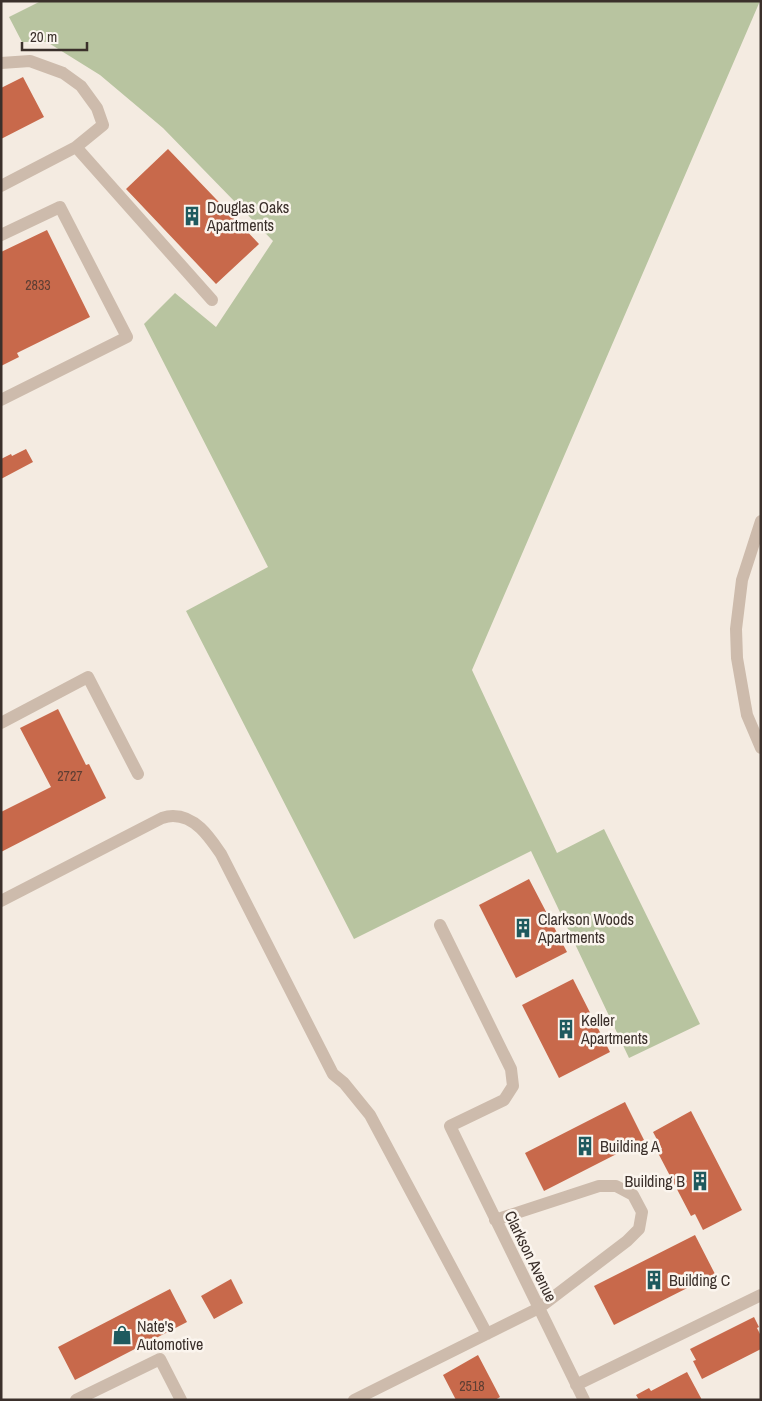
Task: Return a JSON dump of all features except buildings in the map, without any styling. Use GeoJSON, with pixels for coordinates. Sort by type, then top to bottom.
{"type":"FeatureCollection","features":[{"type":"Feature","properties":{"kind":"street"},"geometry":{"type":"LineString","coordinates":[[1,63],[30,61],[64,73],[81,86],[97,108],[103,125],[76,147],[1,186]]}},
{"type":"Feature","properties":{"kind":"street"},"geometry":{"type":"LineString","coordinates":[[76,147],[212,300]]}},
{"type":"Feature","properties":{"kind":"street"},"geometry":{"type":"LineString","coordinates":[[1,235],[60,207],[127,337],[1,400]]}},
{"type":"Feature","properties":{"kind":"street"},"geometry":{"type":"LineString","coordinates":[[761,521],[742,580],[736,629],[737,658],[747,715],[761,748]]}},
{"type":"Feature","properties":{"kind":"street"},"geometry":{"type":"LineString","coordinates":[[1,723],[88,677],[138,774]]}},
{"type":"Feature","properties":{"kind":"street"},"geometry":{"type":"LineString","coordinates":[[1,901],[162,818],[173,816],[186,818],[198,826],[209,836],[221,854],[333,1074],[344,1083],[370,1115],[487,1334]]}},
{"type":"Feature","properties":{"kind":"street","name":"Clarkson Avenue"},"geometry":{"type":"LineString","coordinates":[[440,925],[511,1069],[513,1086],[504,1100],[450,1126],[584,1400]]}},
{"type":"Feature","properties":{"kind":"street"},"geometry":{"type":"LineString","coordinates":[[354,1400],[539,1308],[627,1241],[639,1229],[642,1212],[633,1195],[616,1186],[599,1186],[496,1220]]}},
{"type":"Feature","properties":{"kind":"street"},"geometry":{"type":"LineString","coordinates":[[576,1385],[761,1295]]}},
{"type":"Feature","properties":{"kind":"street"},"geometry":{"type":"LineString","coordinates":[[76,1400],[160,1359],[181,1400]]}},
{"type":"Feature","properties":{"kind":"green space"},"geometry":{"type":"Polygon","coordinates":[[[41,1],[760,1],[472,670],[557,853],[604,829],[700,1024],[629,1058],[531,851],[354,939],[186,611],[268,567],[144,324],[175,293],[216,327],[273,241],[163,128],[100,75],[47,42],[22,42],[9,17],[41,1]]]}},
{"type":"Feature","properties":{"kind":"place","name":"Douglas Oaks Apartments"},"geometry":{"type":"Point","coordinates":[192,216]}},
{"type":"Feature","properties":{"kind":"place","name":"Clarkson Woods Apartments"},"geometry":{"type":"Point","coordinates":[523,928]}},
{"type":"Feature","properties":{"kind":"place","name":"Keller Apartments"},"geometry":{"type":"Point","coordinates":[566,1029]}},
{"type":"Feature","properties":{"kind":"place","name":"Building A"},"geometry":{"type":"Point","coordinates":[585,1146]}},
{"type":"Feature","properties":{"kind":"place","name":"Building B"},"geometry":{"type":"Point","coordinates":[700,1181]}},
{"type":"Feature","properties":{"kind":"place","name":"Building C"},"geometry":{"type":"Point","coordinates":[654,1280]}},
{"type":"Feature","properties":{"kind":"place","name":"Nate's Automotive"},"geometry":{"type":"Point","coordinates":[122,1335]}}]}
